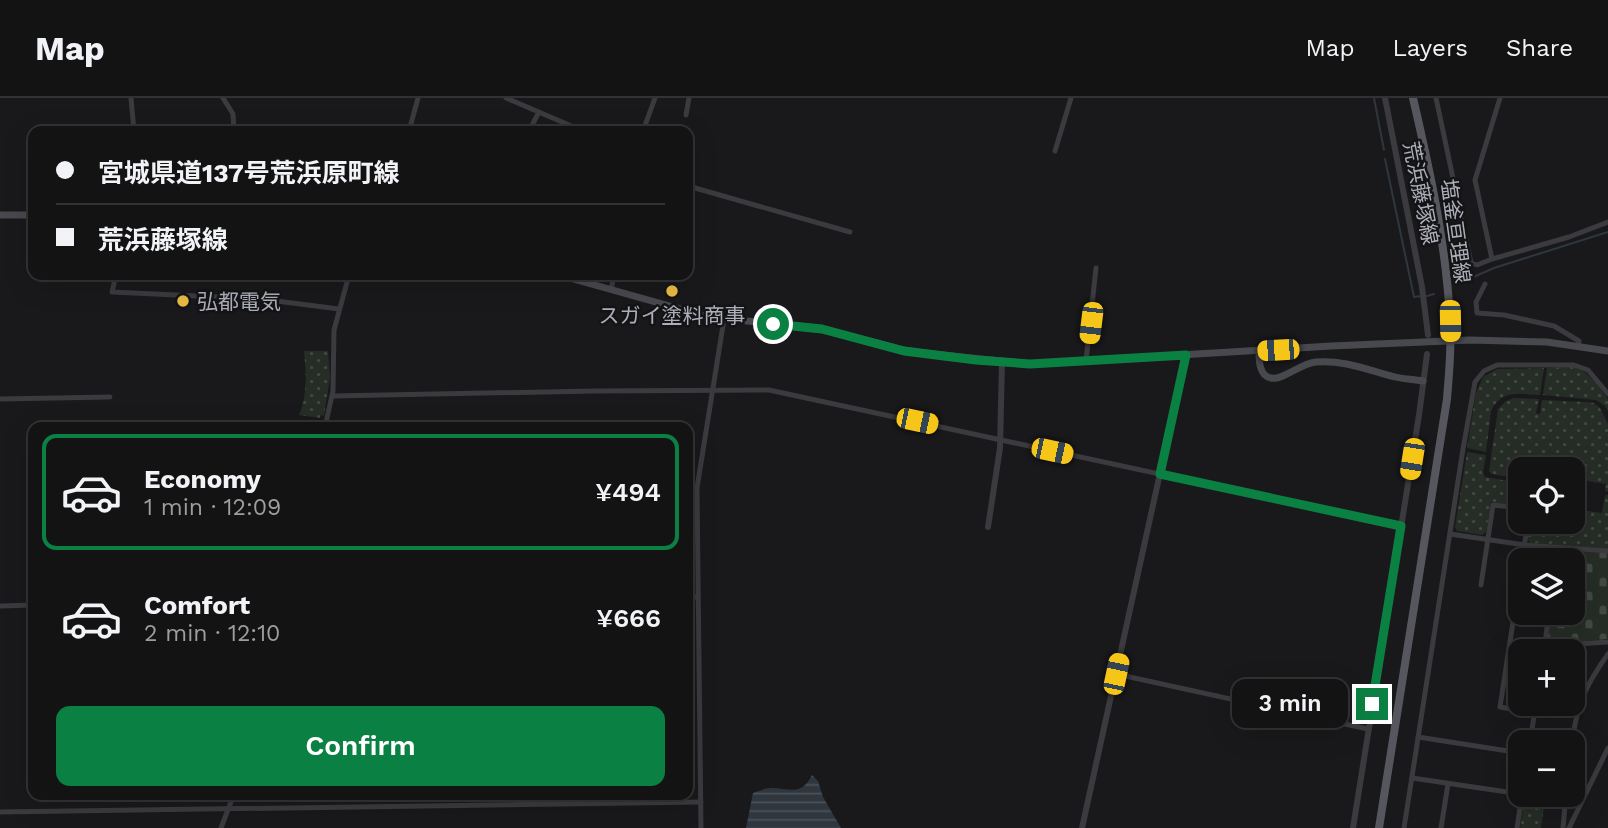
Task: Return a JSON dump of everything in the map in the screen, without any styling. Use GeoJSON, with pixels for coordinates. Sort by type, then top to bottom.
{"type":"FeatureCollection","features":[{"type":"Feature","properties":{"kind":"main road","name":"塩釜亘理線"},"geometry":{"type":"LineString","coordinates":[[1379,828],[1447,399],[1451,341],[1443,245],[1413,98]]}},
{"type":"Feature","properties":{"kind":"main road"},"geometry":{"type":"LineString","coordinates":[[0,215],[28,215]]}},
{"type":"Feature","properties":{"kind":"main road"},"geometry":{"type":"LineString","coordinates":[[576,280],[709,317],[822,329],[904,351],[1030,364],[1451,341],[1533,342],[1608,351]]}},
{"type":"Feature","properties":{"kind":"main road"},"geometry":{"type":"LineString","coordinates":[[1259,351],[1262,371],[1273,379],[1305,364],[1324,362],[1349,364],[1391,376],[1423,381]]}},
{"type":"Feature","properties":{"kind":"street"},"geometry":{"type":"LineString","coordinates":[[131,98],[134,126]]}},
{"type":"Feature","properties":{"kind":"street"},"geometry":{"type":"LineString","coordinates":[[223,98],[233,114],[234,126]]}},
{"type":"Feature","properties":{"kind":"street"},"geometry":{"type":"LineString","coordinates":[[410,126],[418,98]]}},
{"type":"Feature","properties":{"kind":"street"},"geometry":{"type":"LineString","coordinates":[[506,98],[569,126]]}},
{"type":"Feature","properties":{"kind":"street"},"geometry":{"type":"LineString","coordinates":[[645,126],[655,98]]}},
{"type":"Feature","properties":{"kind":"street"},"geometry":{"type":"LineString","coordinates":[[686,115],[689,98]]}},
{"type":"Feature","properties":{"kind":"street"},"geometry":{"type":"LineString","coordinates":[[1055,150],[1071,98]]}},
{"type":"Feature","properties":{"kind":"street","name":"荒浜藤塚線"},"geometry":{"type":"LineString","coordinates":[[1385,98],[1424,301],[1428,335]]}},
{"type":"Feature","properties":{"kind":"street"},"geometry":{"type":"LineString","coordinates":[[1436,98],[1471,263],[1477,265],[1608,222]]}},
{"type":"Feature","properties":{"kind":"street"},"geometry":{"type":"LineString","coordinates":[[1492,259],[1475,180],[1500,98]]}},
{"type":"Feature","properties":{"kind":"street"},"geometry":{"type":"LineString","coordinates":[[531,126],[538,112]]}},
{"type":"Feature","properties":{"kind":"street"},"geometry":{"type":"LineString","coordinates":[[693,187],[850,232]]}},
{"type":"Feature","properties":{"kind":"street"},"geometry":{"type":"LineString","coordinates":[[1086,361],[1096,268]]}},
{"type":"Feature","properties":{"kind":"street"},"geometry":{"type":"LineString","coordinates":[[115,280],[112,292],[261,299],[339,309]]}},
{"type":"Feature","properties":{"kind":"street"},"geometry":{"type":"LineString","coordinates":[[325,422],[332,396],[332,340],[348,280]]}},
{"type":"Feature","properties":{"kind":"street"},"geometry":{"type":"LineString","coordinates":[[611,290],[613,280]]}},
{"type":"Feature","properties":{"kind":"street"},"geometry":{"type":"LineString","coordinates":[[1485,285],[1476,302],[1478,313],[1504,315],[1555,326],[1578,341],[1578,346]]}},
{"type":"Feature","properties":{"kind":"street"},"geometry":{"type":"LineString","coordinates":[[701,828],[696,488],[724,319]]}},
{"type":"Feature","properties":{"kind":"street"},"geometry":{"type":"LineString","coordinates":[[1353,828],[1427,354]]}},
{"type":"Feature","properties":{"kind":"street"},"geometry":{"type":"LineString","coordinates":[[1082,828],[1186,355]]}},
{"type":"Feature","properties":{"kind":"street"},"geometry":{"type":"LineString","coordinates":[[988,527],[1000,450],[1002,362]]}},
{"type":"Feature","properties":{"kind":"street"},"geometry":{"type":"LineString","coordinates":[[1404,828],[1473,391],[1479,376],[1497,365],[1580,366],[1588,370],[1608,394]]}},
{"type":"Feature","properties":{"kind":"street"},"geometry":{"type":"LineString","coordinates":[[332,396],[769,390],[1401,526]]}},
{"type":"Feature","properties":{"kind":"street"},"geometry":{"type":"LineString","coordinates":[[0,399],[110,397]]}},
{"type":"Feature","properties":{"kind":"street"},"geometry":{"type":"LineString","coordinates":[[1481,585],[1493,505],[1508,507]]}},
{"type":"Feature","properties":{"kind":"street"},"geometry":{"type":"LineString","coordinates":[[1450,534],[1551,548]]}},
{"type":"Feature","properties":{"kind":"street"},"geometry":{"type":"LineString","coordinates":[[1524,548],[1526,534]]}},
{"type":"Feature","properties":{"kind":"street"},"geometry":{"type":"LineString","coordinates":[[1585,550],[1608,551]]}},
{"type":"Feature","properties":{"kind":"street"},"geometry":{"type":"LineString","coordinates":[[693,597],[698,597]]}},
{"type":"Feature","properties":{"kind":"street"},"geometry":{"type":"LineString","coordinates":[[0,606],[28,605]]}},
{"type":"Feature","properties":{"kind":"street"},"geometry":{"type":"LineString","coordinates":[[1585,645],[1608,642]]}},
{"type":"Feature","properties":{"kind":"street"},"geometry":{"type":"LineString","coordinates":[[1574,730],[1586,688],[1608,654]]}},
{"type":"Feature","properties":{"kind":"street"},"geometry":{"type":"LineString","coordinates":[[1508,655],[1500,707],[1508,708]]}},
{"type":"Feature","properties":{"kind":"street"},"geometry":{"type":"LineString","coordinates":[[1116,674],[1368,729]]}},
{"type":"Feature","properties":{"kind":"street"},"geometry":{"type":"LineString","coordinates":[[1418,737],[1508,751]]}},
{"type":"Feature","properties":{"kind":"street"},"geometry":{"type":"LineString","coordinates":[[1569,828],[1608,748]]}},
{"type":"Feature","properties":{"kind":"street"},"geometry":{"type":"LineString","coordinates":[[1412,778],[1508,792]]}},
{"type":"Feature","properties":{"kind":"street"},"geometry":{"type":"LineString","coordinates":[[1441,828],[1448,783]]}},
{"type":"Feature","properties":{"kind":"street"},"geometry":{"type":"LineString","coordinates":[[221,828],[232,800]]}},
{"type":"Feature","properties":{"kind":"street"},"geometry":{"type":"LineString","coordinates":[[0,813],[701,802]]}},
{"type":"Feature","properties":{"kind":"street"},"geometry":{"type":"LineString","coordinates":[[1517,828],[1519,807]]}},
{"type":"Feature","properties":{"kind":"street"},"geometry":{"type":"LineString","coordinates":[[1563,828],[1565,807]]}},
{"type":"Feature","properties":{"kind":"green space"},"geometry":{"type":"Polygon","coordinates":[[[304,351],[328,351],[330,377],[324,416],[321,415],[320,418],[299,415],[305,391],[304,351]]]}},
{"type":"Feature","properties":{"kind":"green space"},"geometry":{"type":"Polygon","coordinates":[[[1574,367],[1585,372],[1595,382],[1608,399],[1608,411],[1596,400],[1543,395],[1547,368],[1574,367]]]}},
{"type":"Feature","properties":{"kind":"green space"},"geometry":{"type":"Polygon","coordinates":[[[1544,368],[1540,395],[1512,394],[1495,404],[1491,411],[1486,452],[1467,448],[1476,393],[1483,377],[1497,369],[1544,368]]]}},
{"type":"Feature","properties":{"kind":"green space"},"geometry":{"type":"Polygon","coordinates":[[[1514,398],[1539,399],[1536,413],[1540,414],[1542,400],[1594,403],[1600,408],[1608,424],[1608,492],[1605,491],[1606,484],[1585,480],[1585,457],[1508,457],[1508,477],[1491,474],[1489,471],[1498,409],[1514,398]]]}},
{"type":"Feature","properties":{"kind":"green space"},"geometry":{"type":"Polygon","coordinates":[[[1467,452],[1486,455],[1483,472],[1485,477],[1508,481],[1508,504],[1491,502],[1486,532],[1482,535],[1457,531],[1455,527],[1467,452]]]}},
{"type":"Feature","properties":{"kind":"green space"},"geometry":{"type":"Polygon","coordinates":[[[1605,495],[1608,495],[1608,549],[1530,543],[1527,539],[1528,534],[1585,534],[1585,511],[1602,513],[1605,495]]]}},
{"type":"Feature","properties":{"kind":"green space"},"geometry":{"type":"Polygon","coordinates":[[[1585,552],[1608,553],[1608,639],[1546,639],[1549,625],[1585,625],[1585,552]]]}},
{"type":"Feature","properties":{"kind":"green space"},"geometry":{"type":"Polygon","coordinates":[[[1523,807],[1544,807],[1541,828],[1520,828],[1523,807]]]}},
{"type":"Feature","properties":{"kind":"shaded area"},"geometry":{"type":"Polygon","coordinates":[[[812,775],[818,781],[823,797],[841,828],[746,828],[753,793],[769,788],[799,789],[812,775]]]}},
{"type":"Feature","properties":{"kind":"waterway"},"geometry":{"type":"LineString","coordinates":[[1374,98],[1384,150]]}},
{"type":"Feature","properties":{"kind":"waterway"},"geometry":{"type":"LineString","coordinates":[[1385,159],[1414,297],[1421,296]]}},
{"type":"Feature","properties":{"kind":"waterway"},"geometry":{"type":"LineString","coordinates":[[1462,282],[1494,268],[1608,232]]}},
{"type":"Feature","properties":{"kind":"waterway"},"geometry":{"type":"LineString","coordinates":[[1427,296],[1434,294]]}},
{"type":"Feature","properties":{"kind":"place","name":"スガイ塗料商事"},"geometry":{"type":"Point","coordinates":[672,291]}},
{"type":"Feature","properties":{"kind":"place","name":"弘都電気"},"geometry":{"type":"Point","coordinates":[183,301]}},
{"type":"Feature","properties":{"kind":"route"},"geometry":{"type":"LineString","coordinates":[[773,324],[822,329],[904,351],[976,360],[1030,364],[1186,355],[1160,474],[1401,526],[1372,704]]}}]}
